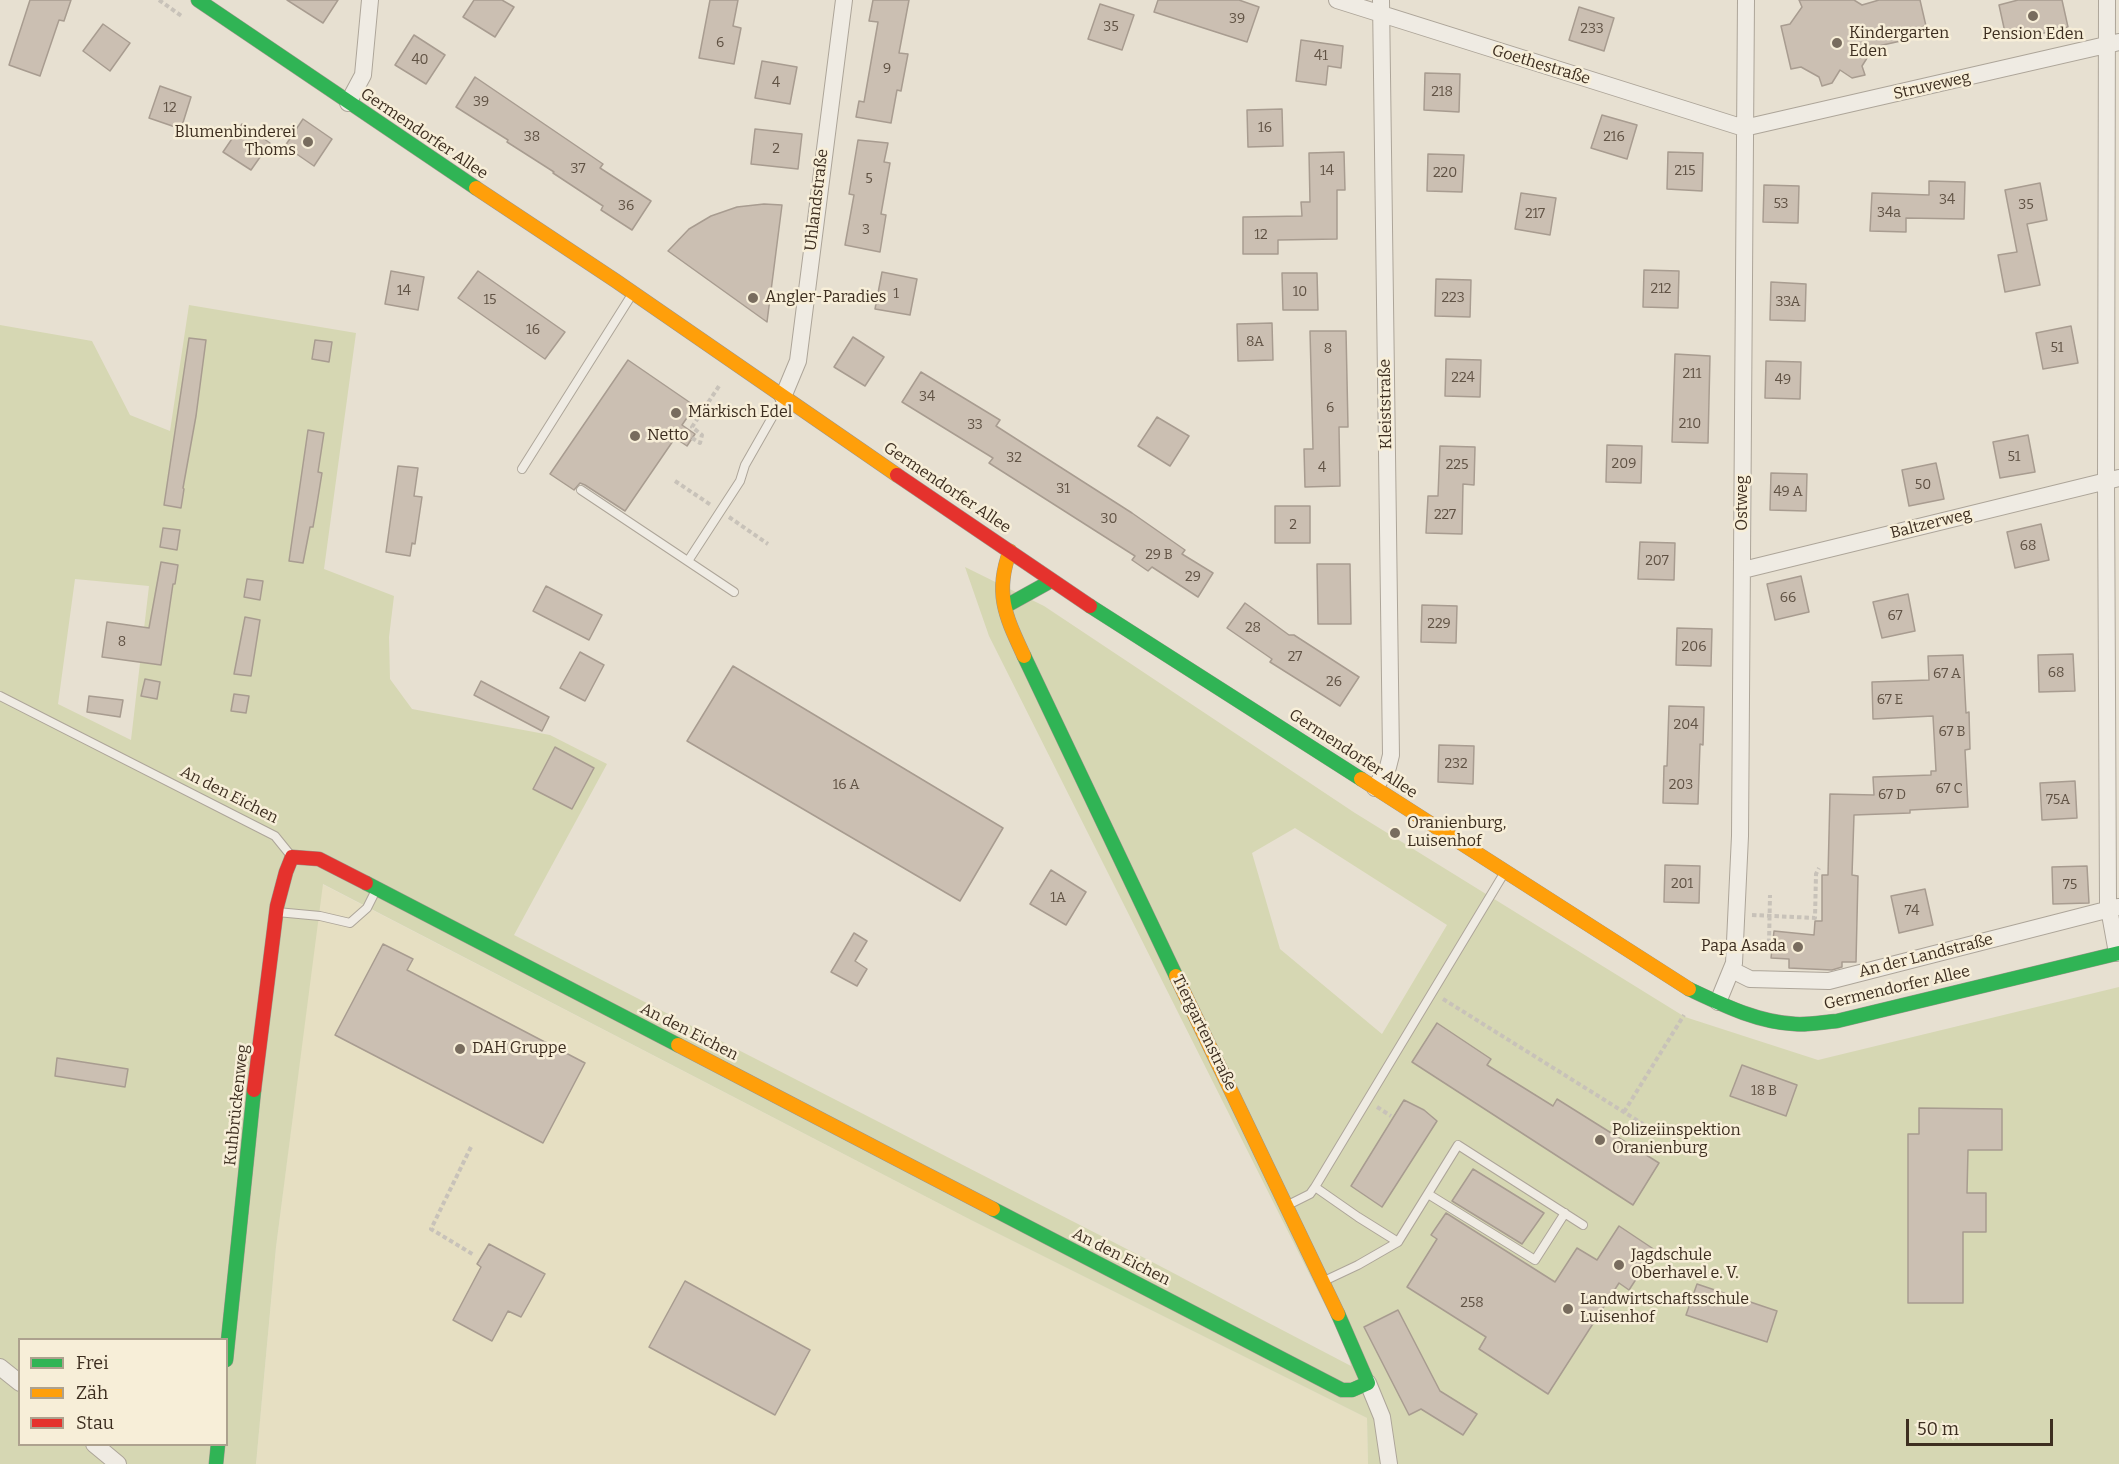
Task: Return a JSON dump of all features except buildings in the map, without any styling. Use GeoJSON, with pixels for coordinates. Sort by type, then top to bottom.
{"type":"FeatureCollection","features":[{"type":"Feature","properties":{"kind":"street","name":"Germendorfer Allee"},"geometry":{"type":"LineString","coordinates":[[198,0],[633,294],[1051,581],[1674,980],[1718,1002],[1773,1022],[1795,1024],[1837,1021],[2118,953]]}},
{"type":"Feature","properties":{"kind":"street"},"geometry":{"type":"LineString","coordinates":[[348,103],[363,75],[370,0]]}},
{"type":"Feature","properties":{"kind":"street","name":"Uhlandstraße"},"geometry":{"type":"LineString","coordinates":[[783,397],[798,361],[844,0]]}},
{"type":"Feature","properties":{"kind":"street","name":"Goethestraße"},"geometry":{"type":"LineString","coordinates":[[1337,0],[1381,7],[1744,128]]}},
{"type":"Feature","properties":{"kind":"street","name":"Ostweg"},"geometry":{"type":"LineString","coordinates":[[1718,1002],[1732,970],[1740,836],[1746,0]]}},
{"type":"Feature","properties":{"kind":"street"},"geometry":{"type":"LineString","coordinates":[[2107,0],[2113,44],[2114,908],[2118,953]]}},
{"type":"Feature","properties":{"kind":"street","name":"Kleiststraße"},"geometry":{"type":"LineString","coordinates":[[1375,788],[1388,767],[1391,755],[1381,7]]}},
{"type":"Feature","properties":{"kind":"street","name":"Struveweg"},"geometry":{"type":"LineString","coordinates":[[1744,128],[2113,44]]}},
{"type":"Feature","properties":{"kind":"street","name":"Baltzerweg"},"geometry":{"type":"LineString","coordinates":[[1743,570],[2112,480]]}},
{"type":"Feature","properties":{"kind":"street","name":"Tiergartenstraße"},"geometry":{"type":"LineString","coordinates":[[1010,551],[1004,567],[1001,588],[1009,624],[1086,789],[1324,1281],[1382,1417],[1389,1464]]}},
{"type":"Feature","properties":{"kind":"street"},"geometry":{"type":"LineString","coordinates":[[1006,606],[1051,581]]}},
{"type":"Feature","properties":{"kind":"street","name":"An den Eichen"},"geometry":{"type":"LineString","coordinates":[[292,857],[319,859],[1342,1390],[1352,1390],[1368,1383]]}},
{"type":"Feature","properties":{"kind":"street","name":"Kuhbrückenweg"},"geometry":{"type":"LineString","coordinates":[[228,1341],[261,1034],[277,912],[285,869],[292,857]]}},
{"type":"Feature","properties":{"kind":"street","name":"An der Landstraße"},"geometry":{"type":"LineString","coordinates":[[1732,970],[1750,979],[1829,981],[2114,908]]}},
{"type":"Feature","properties":{"kind":"street"},"geometry":{"type":"LineString","coordinates":[[0,1366],[18,1381]]}},
{"type":"Feature","properties":{"kind":"street"},"geometry":{"type":"LineString","coordinates":[[96,1446],[118,1464]]}},
{"type":"Feature","properties":{"kind":"street"},"geometry":{"type":"LineString","coordinates":[[216,1464],[218,1446]]}},
{"type":"Feature","properties":{"kind":"lane"},"geometry":{"type":"LineString","coordinates":[[522,469],[633,294]]}},
{"type":"Feature","properties":{"kind":"lane"},"geometry":{"type":"LineString","coordinates":[[688,561],[741,481],[745,465],[783,397]]}},
{"type":"Feature","properties":{"kind":"lane"},"geometry":{"type":"LineString","coordinates":[[581,490],[734,592]]}},
{"type":"Feature","properties":{"kind":"lane","name":"An den Eichen"},"geometry":{"type":"LineString","coordinates":[[0,696],[274,836],[292,857]]}},
{"type":"Feature","properties":{"kind":"lane"},"geometry":{"type":"LineString","coordinates":[[1287,1205],[1310,1194],[1315,1187],[1504,872]]}},
{"type":"Feature","properties":{"kind":"lane"},"geometry":{"type":"LineString","coordinates":[[277,912],[320,916],[350,923],[367,908],[377,889]]}},
{"type":"Feature","properties":{"kind":"lane"},"geometry":{"type":"LineString","coordinates":[[1324,1281],[1398,1242],[1458,1145],[1583,1225]]}},
{"type":"Feature","properties":{"kind":"lane"},"geometry":{"type":"LineString","coordinates":[[1315,1187],[1398,1242]]}},
{"type":"Feature","properties":{"kind":"lane"},"geometry":{"type":"LineString","coordinates":[[1428,1194],[1535,1260],[1565,1213]]}},
{"type":"Feature","properties":{"kind":"path"},"geometry":{"type":"LineString","coordinates":[[692,438],[700,443],[702,435],[692,427],[719,386]]}},
{"type":"Feature","properties":{"kind":"path"},"geometry":{"type":"LineString","coordinates":[[1736,914],[1815,918],[1816,874],[1819,868]]}},
{"type":"Feature","properties":{"kind":"path"},"geometry":{"type":"LineString","coordinates":[[1769,943],[1770,895]]}},
{"type":"Feature","properties":{"kind":"path"},"geometry":{"type":"LineString","coordinates":[[1432,992],[1643,1124]]}},
{"type":"Feature","properties":{"kind":"path"},"geometry":{"type":"LineString","coordinates":[[1624,1112],[1684,1015]]}},
{"type":"Feature","properties":{"kind":"path"},"geometry":{"type":"LineString","coordinates":[[471,1147],[431,1229],[474,1255]]}},
{"type":"Feature","properties":{"kind":"shaded area"},"geometry":{"type":"Polygon","coordinates":[[[322,884],[971,1220],[1367,1418],[1368,1464],[256,1464],[276,1247],[322,884]]]}},
{"type":"Feature","properties":{"kind":"green space"},"geometry":{"type":"Polygon","coordinates":[[[189,305],[356,333],[324,569],[394,596],[389,637],[390,679],[412,709],[550,735],[607,764],[514,935],[1351,1366],[1346,1347],[989,636],[965,567],[1044,606],[1355,813],[1685,1017],[1818,1060],[2119,987],[2119,1464],[1368,1464],[1367,1418],[971,1220],[323,884],[276,1247],[256,1464],[0,1464],[0,325],[92,341],[130,415],[170,431],[189,305]],[[75,579],[58,704],[131,740],[149,586],[75,579]],[[1295,828],[1252,853],[1280,949],[1382,1034],[1447,925],[1295,828]]]}},
{"type":"Feature","properties":{"kind":"traffic: fast"},"geometry":{"type":"LineString","coordinates":[[198,0],[476,188]]}},
{"type":"Feature","properties":{"kind":"traffic: fast"},"geometry":{"type":"LineString","coordinates":[[1006,606],[1051,581]]}},
{"type":"Feature","properties":{"kind":"traffic: fast"},"geometry":{"type":"LineString","coordinates":[[1090,606],[1361,779]]}},
{"type":"Feature","properties":{"kind":"traffic: fast"},"geometry":{"type":"LineString","coordinates":[[1024,656],[1176,976]]}},
{"type":"Feature","properties":{"kind":"traffic: fast"},"geometry":{"type":"LineString","coordinates":[[366,883],[678,1045]]}},
{"type":"Feature","properties":{"kind":"traffic: fast"},"geometry":{"type":"LineString","coordinates":[[1689,989],[1727,1007],[1767,1020],[1811,1024],[1837,1021],[2119,953]]}},
{"type":"Feature","properties":{"kind":"traffic: fast"},"geometry":{"type":"LineString","coordinates":[[228,1341],[254,1090]]}},
{"type":"Feature","properties":{"kind":"traffic: fast"},"geometry":{"type":"LineString","coordinates":[[993,1209],[1342,1390],[1352,1390],[1368,1383],[1338,1314]]}},
{"type":"Feature","properties":{"kind":"traffic: fast"},"geometry":{"type":"LineString","coordinates":[[216,1464],[218,1446]]}},
{"type":"Feature","properties":{"kind":"traffic: slow"},"geometry":{"type":"LineString","coordinates":[[476,188],[616,281],[897,475]]}},
{"type":"Feature","properties":{"kind":"traffic: slow"},"geometry":{"type":"LineString","coordinates":[[1010,551],[1003,580],[1004,605],[1024,656]]}},
{"type":"Feature","properties":{"kind":"traffic: slow"},"geometry":{"type":"LineString","coordinates":[[1361,779],[1689,989]]}},
{"type":"Feature","properties":{"kind":"traffic: slow"},"geometry":{"type":"LineString","coordinates":[[1176,976],[1338,1314]]}},
{"type":"Feature","properties":{"kind":"traffic: slow"},"geometry":{"type":"LineString","coordinates":[[678,1045],[993,1209]]}},
{"type":"Feature","properties":{"kind":"traffic: jam"},"geometry":{"type":"LineString","coordinates":[[897,475],[1090,606]]}},
{"type":"Feature","properties":{"kind":"traffic: jam"},"geometry":{"type":"LineString","coordinates":[[254,1090],[277,906],[292,857],[319,859],[366,883]]}},
{"type":"Feature","properties":{"kind":"place","name":"Pension Eden"},"geometry":{"type":"Point","coordinates":[2033,16]}},
{"type":"Feature","properties":{"kind":"place","name":"Kindergarten Eden"},"geometry":{"type":"Point","coordinates":[1837,43]}},
{"type":"Feature","properties":{"kind":"place","name":"Blumenbinderei Thoms"},"geometry":{"type":"Point","coordinates":[308,142]}},
{"type":"Feature","properties":{"kind":"place","name":"Angler-Paradies"},"geometry":{"type":"Point","coordinates":[753,298]}},
{"type":"Feature","properties":{"kind":"place","name":"Märkisch Edel"},"geometry":{"type":"Point","coordinates":[676,413]}},
{"type":"Feature","properties":{"kind":"place","name":"Netto"},"geometry":{"type":"Point","coordinates":[635,436]}},
{"type":"Feature","properties":{"kind":"place","name":"Oranienburg, Luisenhof"},"geometry":{"type":"Point","coordinates":[1395,833]}},
{"type":"Feature","properties":{"kind":"place","name":"Papa Asada"},"geometry":{"type":"Point","coordinates":[1798,947]}},
{"type":"Feature","properties":{"kind":"place","name":"DAH Gruppe"},"geometry":{"type":"Point","coordinates":[460,1049]}},
{"type":"Feature","properties":{"kind":"place","name":"Polizeiinspektion Oranienburg"},"geometry":{"type":"Point","coordinates":[1600,1140]}},
{"type":"Feature","properties":{"kind":"place","name":"Jagdschule Oberhavel e. V."},"geometry":{"type":"Point","coordinates":[1619,1265]}},
{"type":"Feature","properties":{"kind":"place","name":"Landwirtschaftsschule Luisenhof"},"geometry":{"type":"Point","coordinates":[1568,1309]}}]}
